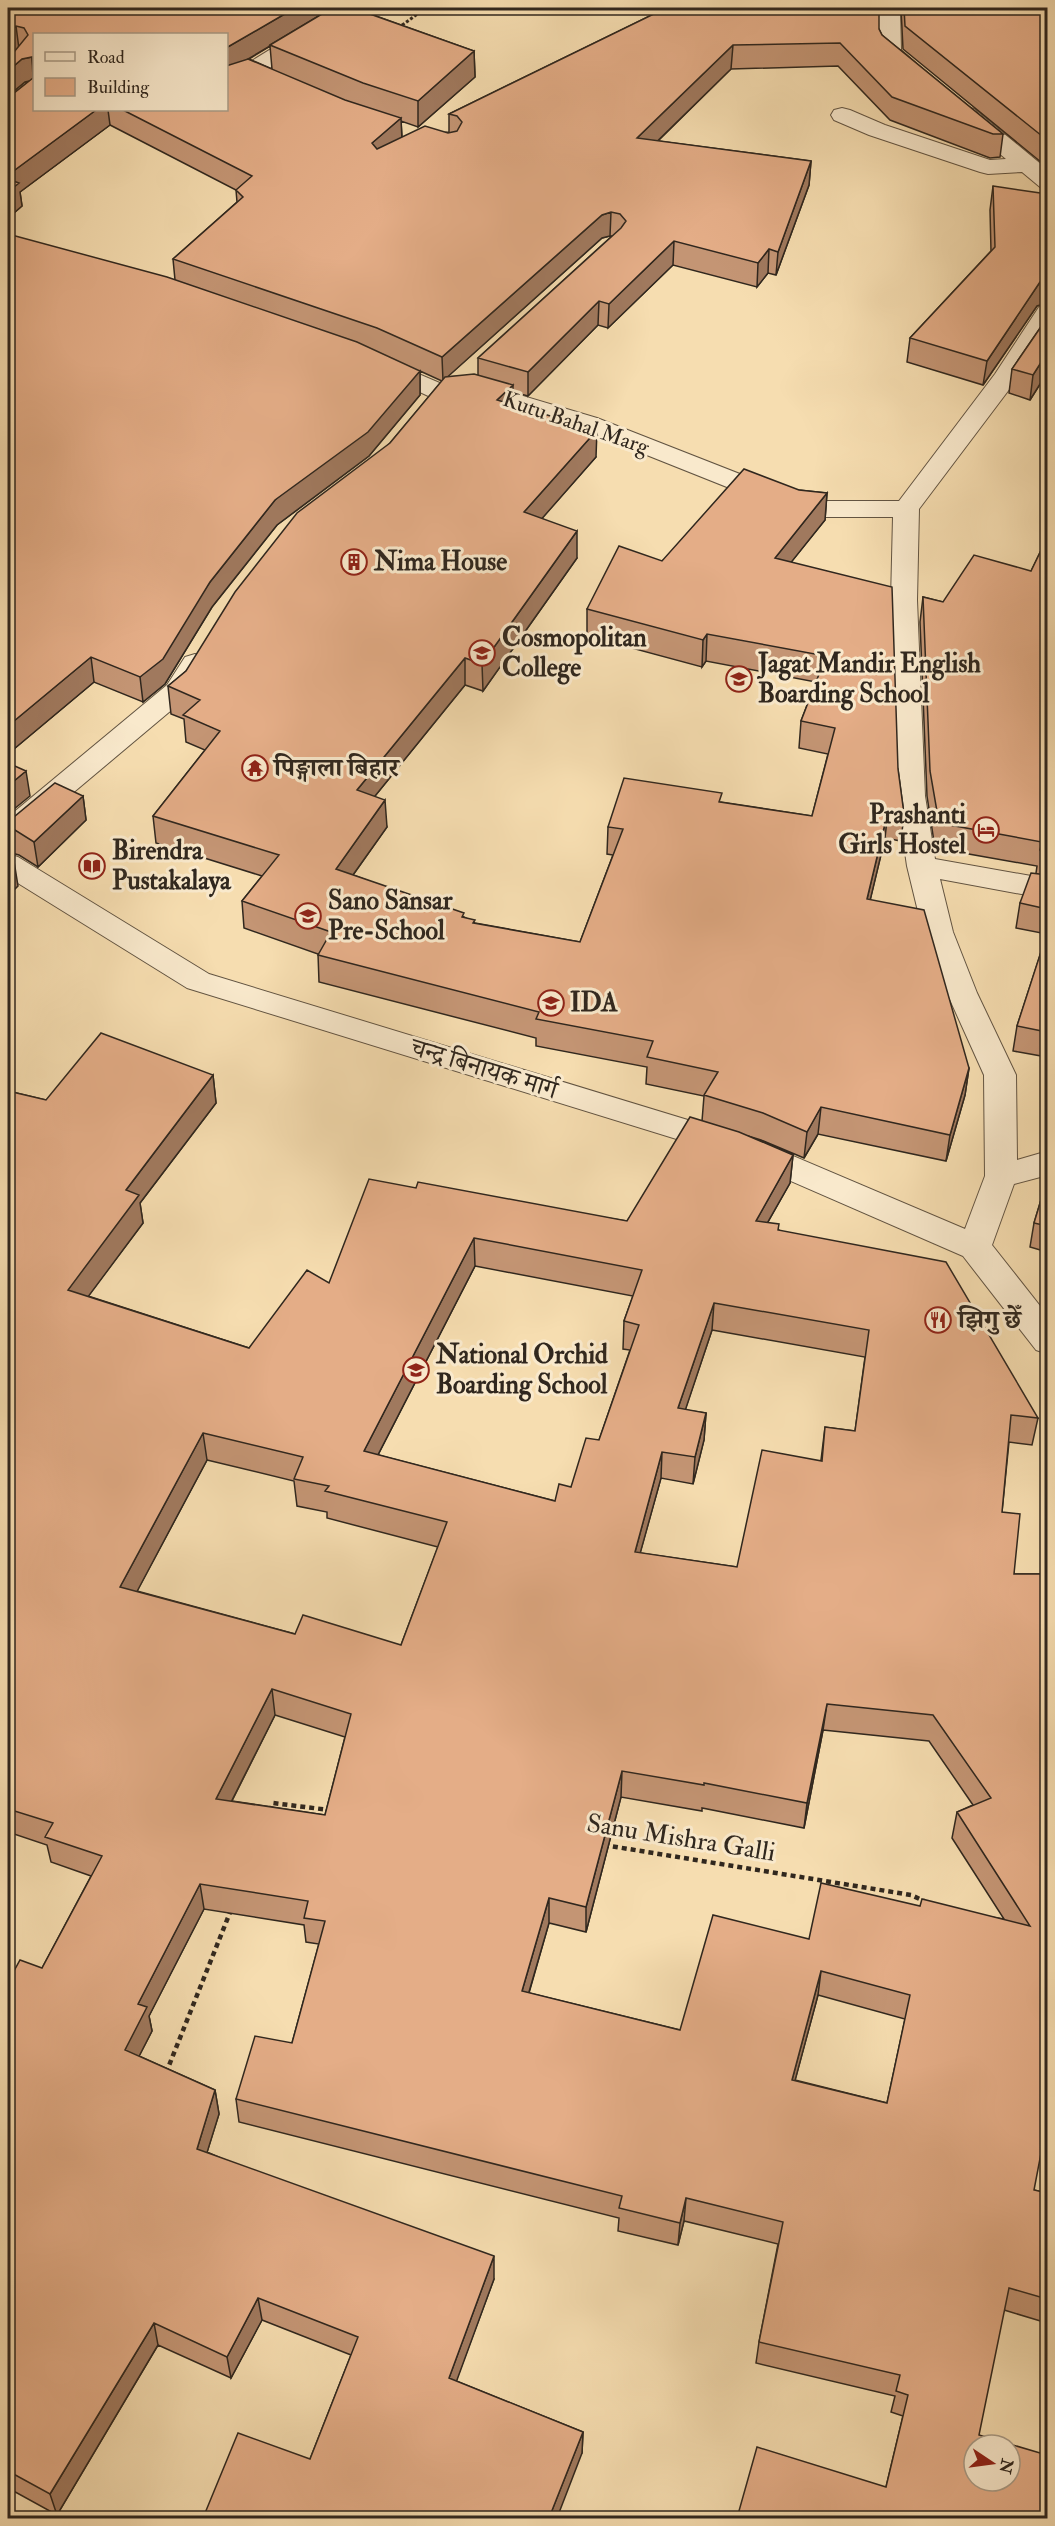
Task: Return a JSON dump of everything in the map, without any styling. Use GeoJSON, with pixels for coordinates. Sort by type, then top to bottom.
{"type":"FeatureCollection","features":[{"type":"Feature","properties":{"kind":"street"},"geometry":{"type":"LineString","coordinates":[[889,8],[890,52],[1047,182]]}},
{"type":"Feature","properties":{"kind":"street"},"geometry":{"type":"LineString","coordinates":[[228,81],[250,72],[321,28]]}},
{"type":"Feature","properties":{"kind":"street"},"geometry":{"type":"LineString","coordinates":[[9,71],[33,88]]}},
{"type":"Feature","properties":{"kind":"street"},"geometry":{"type":"LineString","coordinates":[[250,72],[274,83]]}},
{"type":"Feature","properties":{"kind":"street"},"geometry":{"type":"LineString","coordinates":[[16,103],[33,90]]}},
{"type":"Feature","properties":{"kind":"street"},"geometry":{"type":"LineString","coordinates":[[842,115],[878,130],[988,167],[1028,165]]}},
{"type":"Feature","properties":{"kind":"street"},"geometry":{"type":"LineString","coordinates":[[975,1247],[1001,1176],[1000,1075],[962,993],[938,932],[922,866],[911,796],[904,600],[906,509],[1005,378],[1047,312]]}},
{"type":"Feature","properties":{"kind":"street"},"geometry":{"type":"LineString","coordinates":[[357,355],[436,399],[478,365]]}},
{"type":"Feature","properties":{"kind":"street","name":"Kutu Bahal Marg"},"geometry":{"type":"LineString","coordinates":[[436,399],[476,390],[588,423],[806,509],[906,509]]}},
{"type":"Feature","properties":{"kind":"street"},"geometry":{"type":"LineString","coordinates":[[8,832],[177,691],[207,643]]}},
{"type":"Feature","properties":{"kind":"street","name":"चन्द्र बिनायक मार्ग"},"geometry":{"type":"LineString","coordinates":[[8,864],[198,981],[749,1150],[975,1247],[1047,1341]]}},
{"type":"Feature","properties":{"kind":"street"},"geometry":{"type":"LineString","coordinates":[[922,866],[1047,889]]}},
{"type":"Feature","properties":{"kind":"street"},"geometry":{"type":"LineString","coordinates":[[1001,1176],[1047,1163]]}},
{"type":"Feature","properties":{"kind":"path"},"geometry":{"type":"LineString","coordinates":[[398,29],[426,8]]}},
{"type":"Feature","properties":{"kind":"path"},"geometry":{"type":"LineString","coordinates":[[269,1815],[273,1803],[331,1810]]}},
{"type":"Feature","properties":{"kind":"path","name":"Sanu Mishra Galli"},"geometry":{"type":"LineString","coordinates":[[599,1844],[911,1895],[933,1905]]}},
{"type":"Feature","properties":{"kind":"path"},"geometry":{"type":"LineString","coordinates":[[163,2080],[234,1903]]}},
{"type":"Feature","properties":{"kind":"building"},"geometry":{"type":"Polygon","coordinates":[[[8,8],[295,8],[228,47],[228,33],[33,33],[33,78],[32,57],[22,59],[8,71],[8,53],[14,52],[28,35],[24,28],[16,26],[8,30],[8,8]]]}},
{"type":"Feature","properties":{"kind":"building"},"geometry":{"type":"Polygon","coordinates":[[[332,8],[353,8],[474,51],[418,101],[363,83],[270,45],[332,8]]]}},
{"type":"Feature","properties":{"kind":"building"},"geometry":{"type":"Polygon","coordinates":[[[666,8],[879,8],[879,29],[882,35],[1003,134],[993,134],[892,97],[840,43],[733,45],[637,138],[811,161],[778,252],[769,249],[758,263],[674,241],[609,304],[599,301],[528,372],[478,358],[621,228],[626,221],[620,214],[611,212],[602,215],[442,357],[377,328],[173,259],[243,197],[236,190],[252,176],[125,111],[228,111],[228,65],[248,59],[345,100],[401,118],[372,143],[377,149],[425,126],[448,133],[457,131],[462,122],[457,116],[449,114],[666,8]]]}},
{"type":"Feature","properties":{"kind":"building"},"geometry":{"type":"Polygon","coordinates":[[[904,8],[1047,8],[1047,140],[905,26],[904,8]]]}},
{"type":"Feature","properties":{"kind":"building"},"geometry":{"type":"Polygon","coordinates":[[[33,78],[33,111],[95,111],[8,175],[8,95],[33,78]]]}},
{"type":"Feature","properties":{"kind":"building"},"geometry":{"type":"Polygon","coordinates":[[[8,179],[19,183],[8,192],[8,179]]]}},
{"type":"Feature","properties":{"kind":"building"},"geometry":{"type":"Polygon","coordinates":[[[993,186],[1047,194],[1047,280],[1040,282],[987,361],[910,338],[995,247],[993,186]]]}},
{"type":"Feature","properties":{"kind":"building"},"geometry":{"type":"Polygon","coordinates":[[[8,234],[167,277],[357,342],[420,371],[368,432],[275,500],[210,582],[163,659],[140,677],[91,657],[8,726],[8,234]]]}},
{"type":"Feature","properties":{"kind":"building"},"geometry":{"type":"Polygon","coordinates":[[[1047,318],[1047,353],[1033,375],[1012,369],[1047,318]]]}},
{"type":"Feature","properties":{"kind":"building"},"geometry":{"type":"Polygon","coordinates":[[[474,374],[513,385],[497,400],[597,430],[524,512],[577,531],[482,664],[465,658],[357,790],[385,800],[336,869],[464,913],[462,917],[475,920],[473,923],[580,942],[623,829],[608,827],[624,778],[722,793],[719,802],[812,816],[835,728],[801,721],[826,656],[707,634],[703,640],[587,609],[619,546],[662,561],[744,469],[799,490],[827,493],[775,558],[892,587],[898,769],[904,814],[888,811],[867,899],[924,910],[969,1068],[950,1135],[821,1107],[807,1132],[763,1113],[704,1095],[718,1072],[647,1057],[653,1041],[536,1019],[539,1012],[318,955],[331,932],[242,901],[279,855],[153,816],[220,731],[183,715],[200,700],[168,686],[186,671],[235,592],[297,513],[390,443],[445,377],[474,374]]]}},
{"type":"Feature","properties":{"kind":"building"},"geometry":{"type":"Polygon","coordinates":[[[1047,538],[1047,852],[1040,850],[1042,842],[939,823],[930,771],[923,597],[943,602],[974,555],[1031,571],[1047,538]]]}},
{"type":"Feature","properties":{"kind":"building"},"geometry":{"type":"Polygon","coordinates":[[[8,763],[26,771],[8,786],[8,763]]]}},
{"type":"Feature","properties":{"kind":"building"},"geometry":{"type":"Polygon","coordinates":[[[55,783],[83,796],[34,842],[15,830],[8,829],[8,818],[15,816],[55,783]]]}},
{"type":"Feature","properties":{"kind":"building"},"geometry":{"type":"Polygon","coordinates":[[[8,857],[14,861],[8,867],[8,857]]]}},
{"type":"Feature","properties":{"kind":"building"},"geometry":{"type":"Polygon","coordinates":[[[1031,873],[1047,875],[1047,909],[1020,903],[1031,873]]]}},
{"type":"Feature","properties":{"kind":"building"},"geometry":{"type":"Polygon","coordinates":[[[1047,933],[1047,1032],[1017,1026],[1047,933]]]}},
{"type":"Feature","properties":{"kind":"building"},"geometry":{"type":"Polygon","coordinates":[[[101,1033],[213,1075],[126,1190],[139,1195],[68,1290],[249,1348],[307,1270],[329,1283],[369,1179],[416,1188],[418,1182],[627,1221],[690,1117],[739,1132],[793,1155],[756,1221],[779,1224],[778,1230],[946,1262],[1038,1418],[1011,1415],[1002,1512],[1020,1514],[1014,1574],[1047,1574],[1047,2122],[1034,2190],[1047,2193],[1047,2299],[1009,2288],[979,2433],[962,2433],[962,2493],[1022,2493],[1022,2448],[1047,2455],[1047,2518],[737,2518],[757,2447],[886,2487],[908,2395],[896,2391],[900,2375],[759,2342],[783,2222],[686,2198],[680,2223],[619,2208],[622,2196],[236,2099],[255,2036],[292,2043],[325,1921],[304,1918],[308,1901],[200,1884],[138,2004],[147,2007],[125,2050],[215,2090],[197,2149],[494,2256],[449,2378],[583,2432],[549,2518],[203,2518],[238,2433],[310,2459],[358,2337],[258,2298],[227,2357],[154,2323],[50,2494],[8,2471],[8,1982],[20,1960],[42,1968],[102,1856],[45,1837],[53,1823],[8,1809],[8,1091],[46,1100],[101,1033]],[[474,1238],[364,1451],[555,1501],[559,1484],[571,1487],[586,1438],[599,1440],[639,1325],[624,1321],[642,1270],[474,1238]],[[714,1303],[678,1408],[706,1413],[695,1457],[662,1452],[635,1552],[737,1567],[762,1450],[822,1461],[825,1427],[855,1431],[869,1330],[714,1303]],[[203,1433],[120,1587],[295,1634],[303,1615],[401,1645],[447,1522],[325,1491],[329,1486],[294,1479],[303,1457],[203,1433]],[[272,1689],[216,1799],[325,1815],[351,1714],[272,1689]],[[827,1704],[807,1803],[704,1783],[704,1785],[622,1771],[586,1907],[549,1898],[522,1991],[680,2030],[713,1915],[809,1939],[821,1883],[920,1906],[922,1899],[1030,1926],[957,1812],[991,1798],[933,1715],[827,1704]],[[821,1971],[792,2080],[887,2103],[910,1995],[821,1971]]]}},
{"type":"Feature","properties":{"kind":"building"},"geometry":{"type":"Polygon","coordinates":[[[1047,1180],[1047,1226],[1034,1223],[1047,1180]]]}},
{"type":"Feature","properties":{"kind":"place","name":"Nima House"},"geometry":{"type":"Point","coordinates":[354,562]}},
{"type":"Feature","properties":{"kind":"place","name":"Cosmopolitan College"},"geometry":{"type":"Point","coordinates":[482,653]}},
{"type":"Feature","properties":{"kind":"place","name":"Jagat Mandir English Boarding School"},"geometry":{"type":"Point","coordinates":[739,679]}},
{"type":"Feature","properties":{"kind":"place","name":"पिङ्गाला बिहार"},"geometry":{"type":"Point","coordinates":[255,768]}},
{"type":"Feature","properties":{"kind":"place","name":"Prashanti Girls Hostel"},"geometry":{"type":"Point","coordinates":[986,830]}},
{"type":"Feature","properties":{"kind":"place","name":"Birendra Pustakalaya"},"geometry":{"type":"Point","coordinates":[92,866]}},
{"type":"Feature","properties":{"kind":"place","name":"Sano Sansar Pre-School"},"geometry":{"type":"Point","coordinates":[308,916]}},
{"type":"Feature","properties":{"kind":"place","name":"IDA"},"geometry":{"type":"Point","coordinates":[551,1003]}},
{"type":"Feature","properties":{"kind":"place","name":"झिगु छेँ"},"geometry":{"type":"Point","coordinates":[938,1320]}},
{"type":"Feature","properties":{"kind":"place","name":"National Orchid Boarding School"},"geometry":{"type":"Point","coordinates":[416,1370]}}]}
